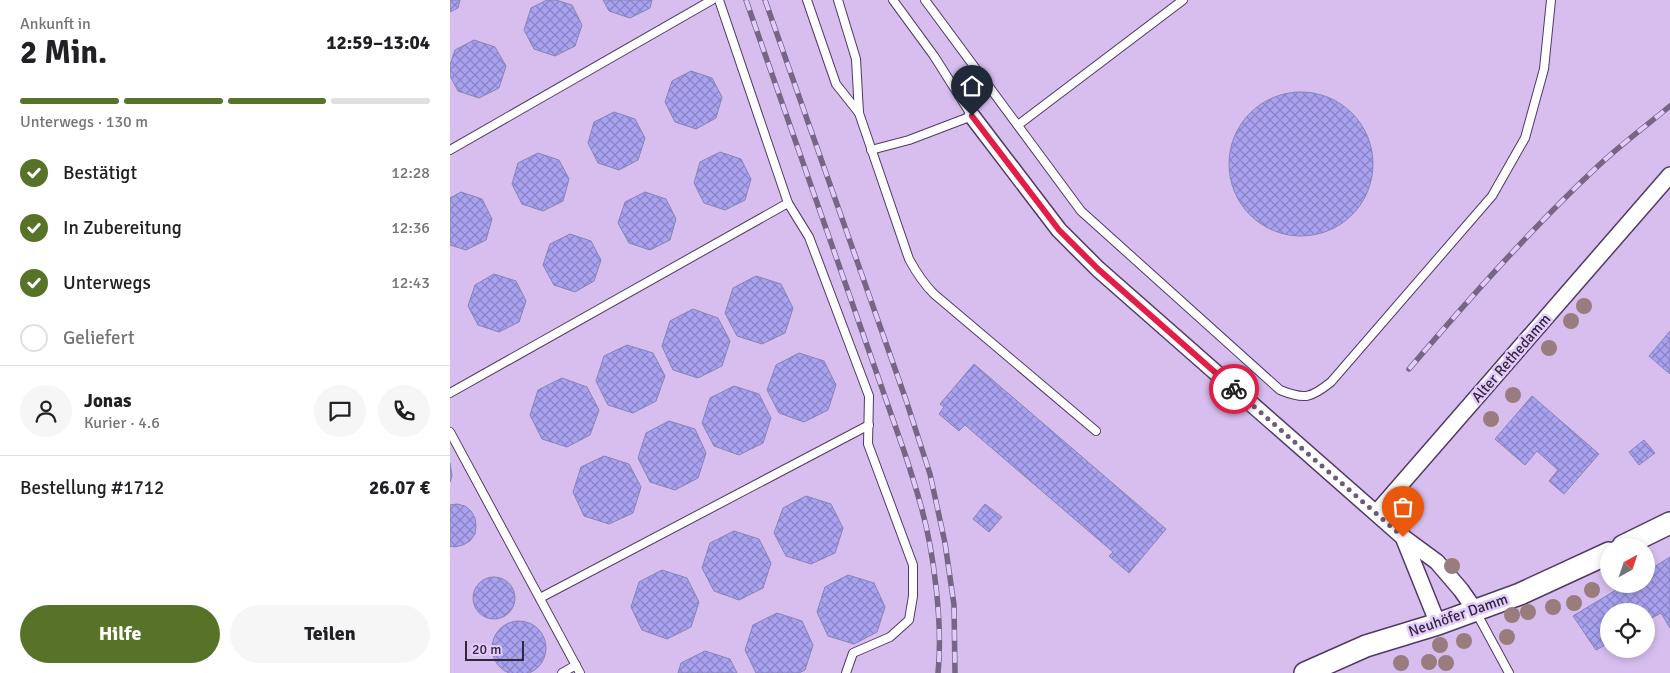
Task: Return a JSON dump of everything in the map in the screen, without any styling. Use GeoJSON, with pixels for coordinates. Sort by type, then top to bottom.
{"type":"FeatureCollection","features":[{"type":"Feature","properties":{"kind":"main road"},"geometry":{"type":"LineString","coordinates":[[1639,538],[1670,523]]}},
{"type":"Feature","properties":{"kind":"main road","name":"Neuhöfer Damm"},"geometry":{"type":"LineString","coordinates":[[1305,673],[1366,646],[1438,624],[1520,594],[1600,557]]}},
{"type":"Feature","properties":{"kind":"street"},"geometry":{"type":"LineString","coordinates":[[972,116],[1059,230],[1098,269],[1403,537],[1437,562],[1475,610]]}},
{"type":"Feature","properties":{"kind":"street","name":"Alter Rethedamm"},"geometry":{"type":"LineString","coordinates":[[1376,513],[1670,175]]}},
{"type":"Feature","properties":{"kind":"street"},"geometry":{"type":"LineString","coordinates":[[1403,537],[1438,624]]}},
{"type":"Feature","properties":{"kind":"lane"},"geometry":{"type":"LineString","coordinates":[[450,150],[712,0]]}},
{"type":"Feature","properties":{"kind":"lane"},"geometry":{"type":"LineString","coordinates":[[719,0],[788,203],[809,237],[869,396],[868,444],[913,565],[913,596],[909,620],[890,637],[853,654],[846,673]]}},
{"type":"Feature","properties":{"kind":"lane"},"geometry":{"type":"LineString","coordinates":[[807,0],[836,84],[859,113]]}},
{"type":"Feature","properties":{"kind":"lane"},"geometry":{"type":"LineString","coordinates":[[838,0],[856,59],[859,113],[909,258],[925,285],[1096,431]]}},
{"type":"Feature","properties":{"kind":"lane"},"geometry":{"type":"LineString","coordinates":[[871,150],[909,140],[972,116],[934,56],[893,0]]}},
{"type":"Feature","properties":{"kind":"lane"},"geometry":{"type":"LineString","coordinates":[[925,0],[1082,211],[1280,390],[1297,396],[1316,394],[1332,382],[1492,196],[1525,138],[1544,69],[1551,0]]}},
{"type":"Feature","properties":{"kind":"lane"},"geometry":{"type":"LineString","coordinates":[[1018,125],[1183,0]]}},
{"type":"Feature","properties":{"kind":"lane"},"geometry":{"type":"LineString","coordinates":[[450,393],[788,203]]}},
{"type":"Feature","properties":{"kind":"lane"},"geometry":{"type":"LineString","coordinates":[[540,598],[869,425]]}},
{"type":"Feature","properties":{"kind":"lane"},"geometry":{"type":"LineString","coordinates":[[450,432],[578,669],[562,673]]}},
{"type":"Feature","properties":{"kind":"lane"},"geometry":{"type":"LineString","coordinates":[[1475,610],[1509,673]]}},
{"type":"Feature","properties":{"kind":"building"},"geometry":{"type":"Polygon","coordinates":[[[450,0],[460,0],[458,8],[450,12],[450,0]]]}},
{"type":"Feature","properties":{"kind":"building"},"geometry":{"type":"Polygon","coordinates":[[[547,0],[556,0],[572,5],[582,25],[575,46],[555,56],[534,49],[524,30],[531,8],[547,0]]]}},
{"type":"Feature","properties":{"kind":"building"},"geometry":{"type":"Polygon","coordinates":[[[603,0],[652,0],[650,8],[630,18],[609,11],[603,0]]]}},
{"type":"Feature","properties":{"kind":"building"},"geometry":{"type":"Polygon","coordinates":[[[474,40],[495,47],[506,66],[499,88],[479,98],[458,91],[450,76],[450,65],[455,50],[474,40]]]}},
{"type":"Feature","properties":{"kind":"building"},"geometry":{"type":"Polygon","coordinates":[[[691,71],[712,78],[722,97],[716,118],[696,129],[675,122],[665,102],[672,81],[691,71]]]}},
{"type":"Feature","properties":{"kind":"building"},"geometry":{"type":"Polygon","coordinates":[[[1301,92],[1328,98],[1341,104],[1352,113],[1361,124],[1367,137],[1373,164],[1367,191],[1361,204],[1352,215],[1341,224],[1328,230],[1301,236],[1274,230],[1261,224],[1250,215],[1241,204],[1235,191],[1229,164],[1235,137],[1241,124],[1250,113],[1261,104],[1274,98],[1301,92]]]}},
{"type":"Feature","properties":{"kind":"building"},"geometry":{"type":"Polygon","coordinates":[[[614,112],[635,119],[645,138],[638,160],[619,170],[598,163],[588,143],[594,122],[614,112]]]}},
{"type":"Feature","properties":{"kind":"building"},"geometry":{"type":"Polygon","coordinates":[[[720,152],[741,159],[751,179],[745,200],[725,210],[704,203],[694,183],[700,162],[720,152]]]}},
{"type":"Feature","properties":{"kind":"building"},"geometry":{"type":"Polygon","coordinates":[[[538,153],[559,160],[569,179],[563,201],[543,211],[522,204],[512,184],[518,163],[538,153]]]}},
{"type":"Feature","properties":{"kind":"building"},"geometry":{"type":"Polygon","coordinates":[[[461,192],[482,199],[492,219],[486,240],[466,250],[450,245],[450,198],[461,192]]]}},
{"type":"Feature","properties":{"kind":"building"},"geometry":{"type":"Polygon","coordinates":[[[645,192],[666,199],[676,219],[670,240],[650,250],[629,243],[618,223],[625,202],[645,192]]]}},
{"type":"Feature","properties":{"kind":"building"},"geometry":{"type":"Polygon","coordinates":[[[570,234],[591,241],[601,260],[594,281],[575,292],[554,285],[543,265],[550,244],[570,234]]]}},
{"type":"Feature","properties":{"kind":"building"},"geometry":{"type":"Polygon","coordinates":[[[494,274],[516,281],[526,301],[519,322],[499,332],[478,325],[468,306],[475,285],[494,274]]]}},
{"type":"Feature","properties":{"kind":"building"},"geometry":{"type":"Polygon","coordinates":[[[756,276],[781,284],[793,308],[785,333],[762,344],[737,336],[725,313],[733,288],[756,276]]]}},
{"type":"Feature","properties":{"kind":"building"},"geometry":{"type":"Polygon","coordinates":[[[693,309],[718,318],[730,341],[722,366],[698,378],[673,370],[662,346],[670,321],[693,309]]]}},
{"type":"Feature","properties":{"kind":"building"},"geometry":{"type":"Polygon","coordinates":[[[1670,331],[1670,374],[1649,356],[1670,331]]]}},
{"type":"Feature","properties":{"kind":"building"},"geometry":{"type":"Polygon","coordinates":[[[627,345],[653,353],[665,376],[656,401],[633,413],[608,405],[596,381],[604,356],[627,345]]]}},
{"type":"Feature","properties":{"kind":"building"},"geometry":{"type":"Polygon","coordinates":[[[799,353],[824,361],[836,385],[828,410],[804,422],[779,413],[767,390],[776,365],[799,353]]]}},
{"type":"Feature","properties":{"kind":"building"},"geometry":{"type":"Polygon","coordinates":[[[974,364],[1166,529],[1129,573],[1109,556],[1113,552],[965,425],[959,431],[939,414],[944,407],[940,404],[974,364]]]}},
{"type":"Feature","properties":{"kind":"building"},"geometry":{"type":"Polygon","coordinates":[[[562,378],[587,387],[599,410],[590,435],[567,447],[542,439],[530,415],[538,390],[562,378]]]}},
{"type":"Feature","properties":{"kind":"building"},"geometry":{"type":"Polygon","coordinates":[[[734,386],[759,394],[771,418],[763,443],[739,455],[714,446],[702,423],[710,398],[734,386]]]}},
{"type":"Feature","properties":{"kind":"building"},"geometry":{"type":"Polygon","coordinates":[[[1532,396],[1599,454],[1564,494],[1549,481],[1558,470],[1537,451],[1525,465],[1495,439],[1532,396]]]}},
{"type":"Feature","properties":{"kind":"building"},"geometry":{"type":"Polygon","coordinates":[[[669,421],[695,429],[706,453],[698,478],[675,490],[650,482],[638,458],[646,433],[669,421]]]}},
{"type":"Feature","properties":{"kind":"building"},"geometry":{"type":"Polygon","coordinates":[[[1644,440],[1655,453],[1639,465],[1629,452],[1644,440]]]}},
{"type":"Feature","properties":{"kind":"building"},"geometry":{"type":"Polygon","coordinates":[[[604,456],[629,464],[641,487],[633,513],[609,524],[584,516],[573,492],[581,467],[604,456]]]}},
{"type":"Feature","properties":{"kind":"building"},"geometry":{"type":"Polygon","coordinates":[[[450,463],[452,476],[450,482],[450,463]]]}},
{"type":"Feature","properties":{"kind":"building"},"geometry":{"type":"Polygon","coordinates":[[[806,496],[831,504],[843,528],[835,553],[811,564],[786,556],[774,533],[783,508],[806,496]]]}},
{"type":"Feature","properties":{"kind":"building"},"geometry":{"type":"Polygon","coordinates":[[[985,504],[1002,517],[989,532],[973,519],[985,504]]]}},
{"type":"Feature","properties":{"kind":"building"},"geometry":{"type":"Polygon","coordinates":[[[450,505],[465,506],[471,511],[475,518],[476,526],[475,534],[470,541],[455,547],[450,546],[450,505]]]}},
{"type":"Feature","properties":{"kind":"building"},"geometry":{"type":"Polygon","coordinates":[[[734,531],[759,539],[771,563],[763,588],[739,600],[714,591],[702,568],[710,543],[734,531]]]}},
{"type":"Feature","properties":{"kind":"building"},"geometry":{"type":"Polygon","coordinates":[[[1670,557],[1670,628],[1661,613],[1655,616],[1655,603],[1600,603],[1600,648],[1596,650],[1573,616],[1611,593],[1655,593],[1655,566],[1670,557]]]}},
{"type":"Feature","properties":{"kind":"building"},"geometry":{"type":"Polygon","coordinates":[[[662,570],[687,578],[699,602],[691,627],[667,639],[642,630],[631,607],[639,582],[662,570]]]}},
{"type":"Feature","properties":{"kind":"building"},"geometry":{"type":"Polygon","coordinates":[[[848,575],[874,583],[885,607],[877,632],[854,644],[828,636],[817,612],[825,587],[848,575]]]}},
{"type":"Feature","properties":{"kind":"building"},"geometry":{"type":"Polygon","coordinates":[[[490,577],[498,577],[509,583],[515,598],[509,613],[498,619],[490,619],[479,613],[473,602],[473,594],[479,583],[490,577]]]}},
{"type":"Feature","properties":{"kind":"building"},"geometry":{"type":"Polygon","coordinates":[[[777,613],[802,621],[813,645],[805,670],[799,673],[756,673],[745,650],[753,625],[777,613]]]}},
{"type":"Feature","properties":{"kind":"building"},"geometry":{"type":"Polygon","coordinates":[[[519,621],[529,623],[538,629],[545,643],[544,658],[541,663],[534,670],[524,674],[509,673],[500,667],[494,658],[492,648],[494,638],[500,629],[509,623],[519,621]]]}},
{"type":"Feature","properties":{"kind":"building"},"geometry":{"type":"Polygon","coordinates":[[[705,651],[730,659],[737,673],[678,673],[681,663],[705,651]]]}},
{"type":"Feature","properties":{"kind":"railway"},"geometry":{"type":"LineString","coordinates":[[746,0],[904,451],[919,499],[930,545],[936,589],[939,633],[938,673]]}},
{"type":"Feature","properties":{"kind":"railway"},"geometry":{"type":"LineString","coordinates":[[765,0],[906,400],[930,474],[945,543],[954,605],[955,673]]}},
{"type":"Feature","properties":{"kind":"railway"},"geometry":{"type":"LineString","coordinates":[[1409,369],[1477,291],[1548,215],[1606,159],[1670,106]]}},
{"type":"Feature","properties":{"kind":"way so far"},"geometry":{"type":"LineString","coordinates":[[1234,389],[1403,537]]}},
{"type":"Feature","properties":{"kind":"route"},"geometry":{"type":"LineString","coordinates":[[972,116],[1059,230],[1098,269],[1234,389]]}}]}
